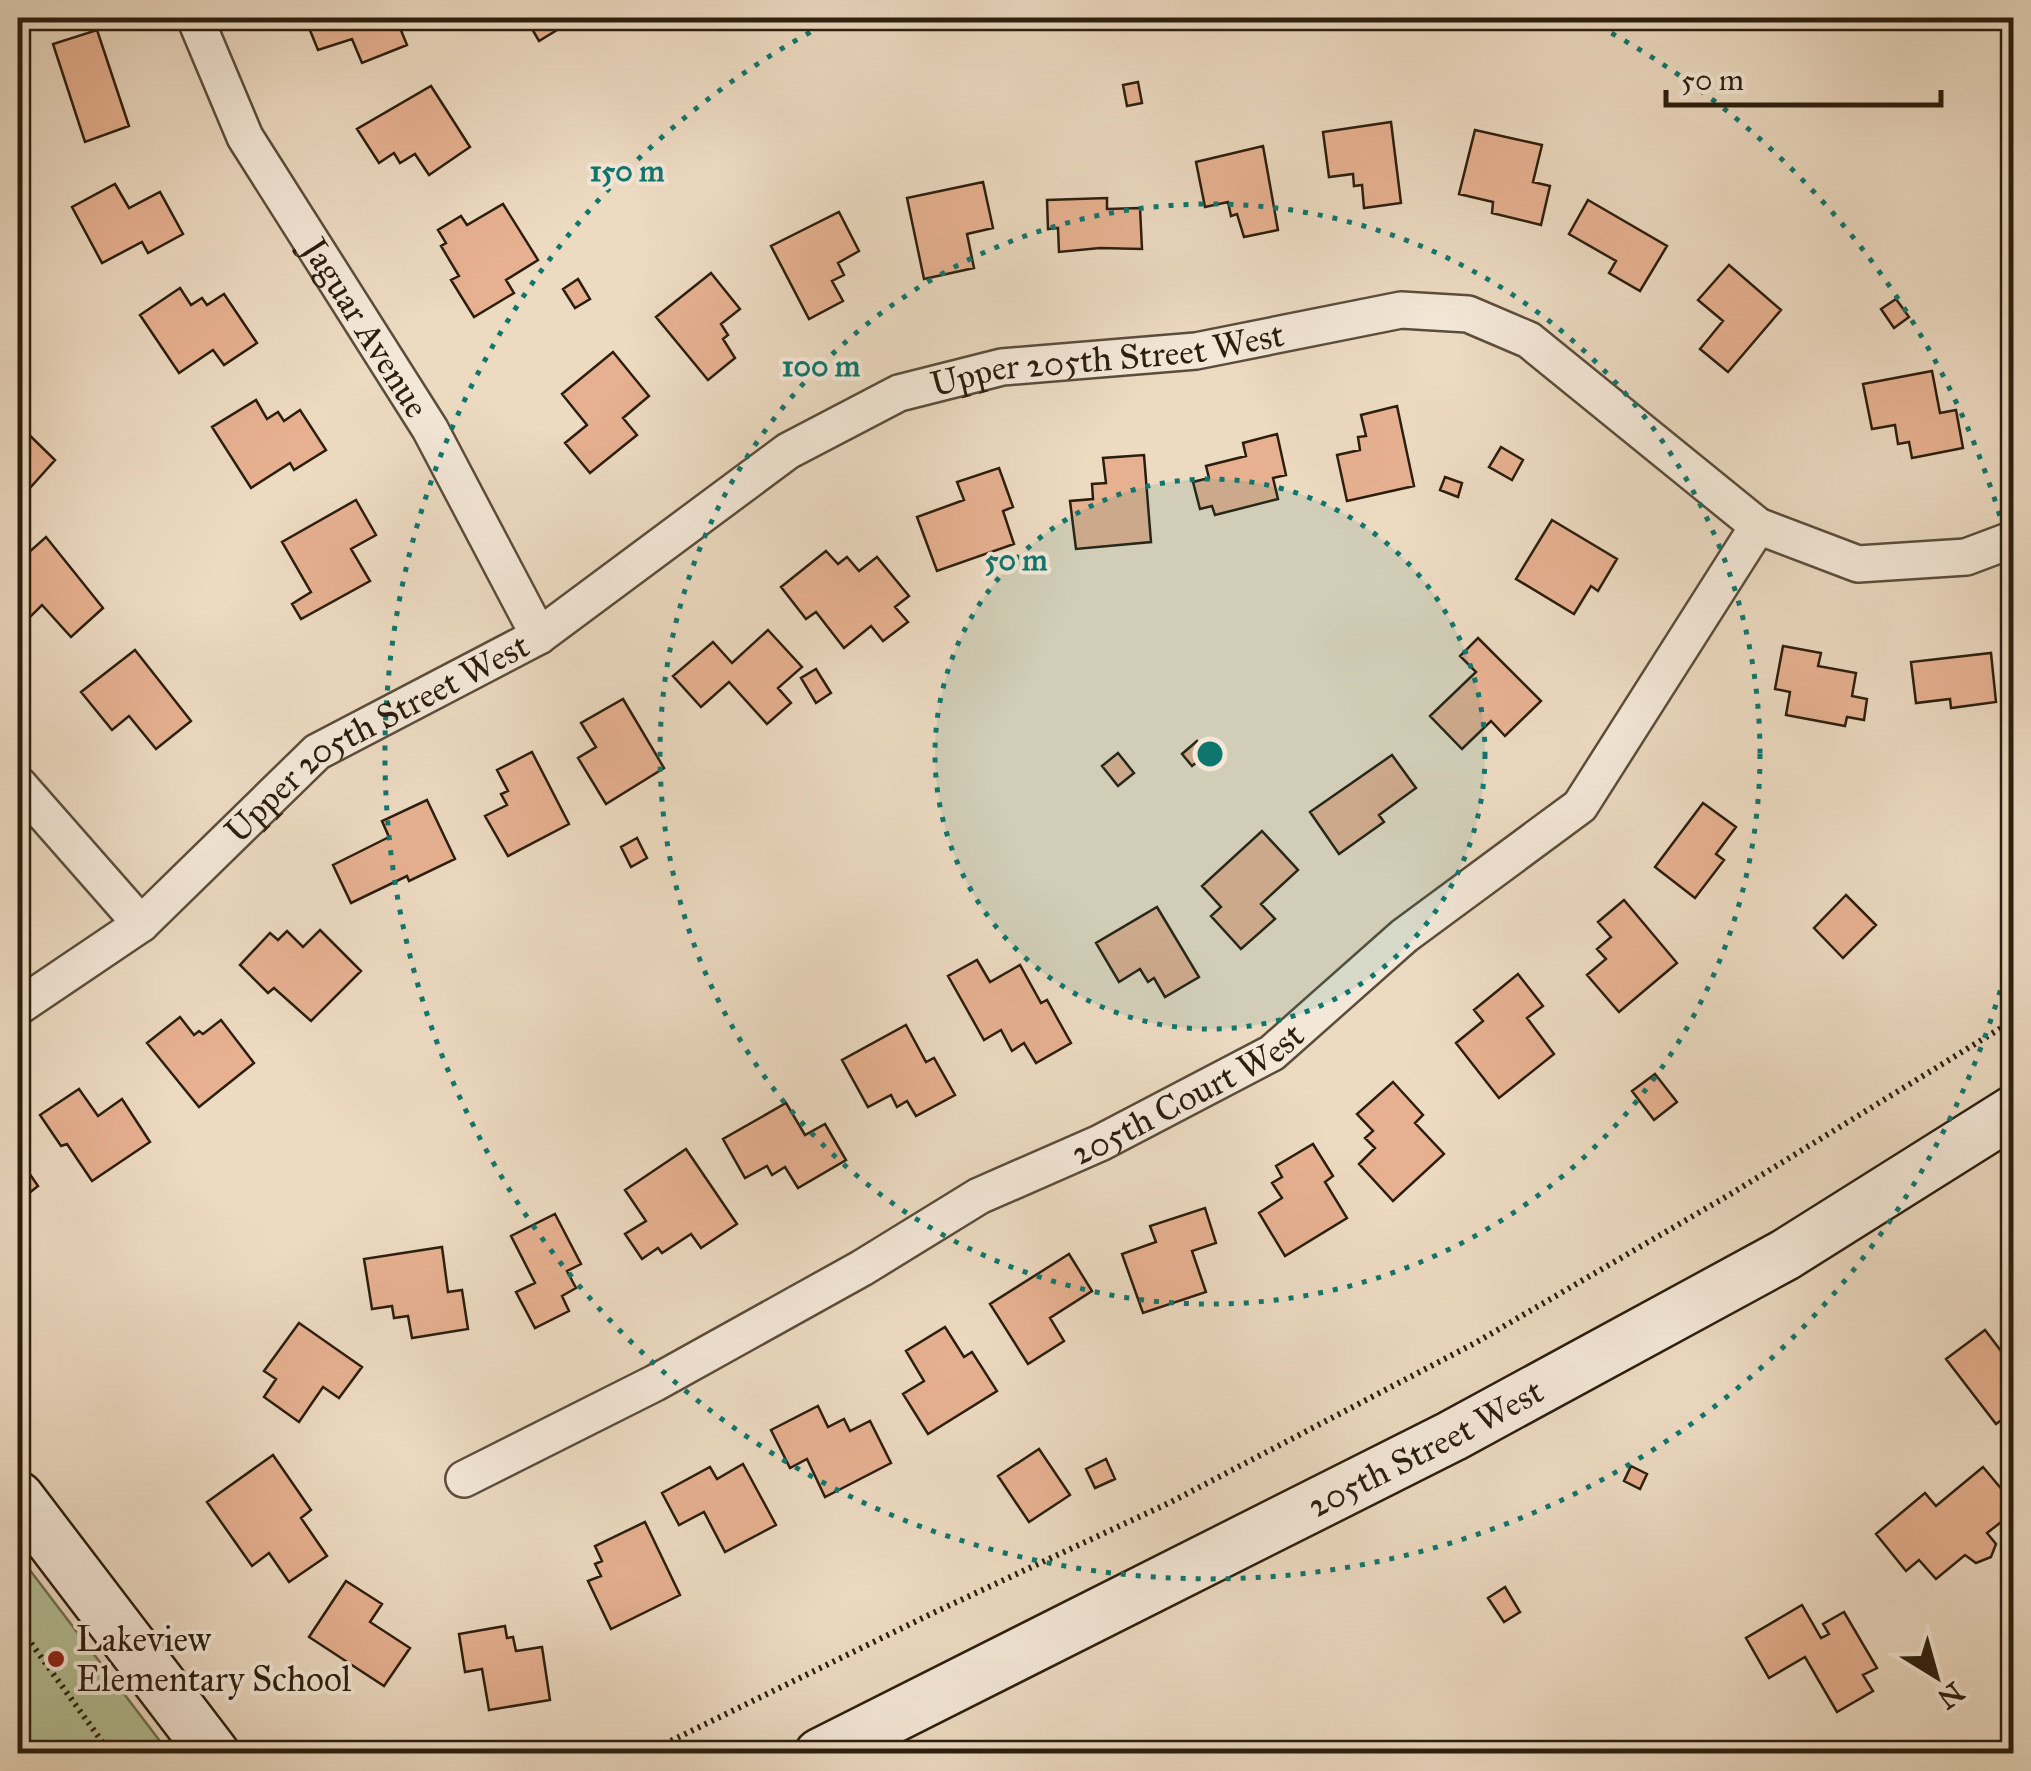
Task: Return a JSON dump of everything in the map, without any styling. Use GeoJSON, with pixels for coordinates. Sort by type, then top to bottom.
{"type":"FeatureCollection","features":[{"type":"Feature","properties":{"kind":"street","name":"Jaguar Avenue"},"geometry":{"type":"LineString","coordinates":[[196,18],[244,138],[430,429],[539,636]]}},
{"type":"Feature","properties":{"kind":"street","name":"Upper 205th Street West"},"geometry":{"type":"LineString","coordinates":[[18,1007],[141,924],[317,752],[539,636],[788,451],[899,394],[1002,367],[1196,351],[1401,310],[1468,314],[1530,340],[1758,526],[1858,564],[1966,558],[2014,538]]}},
{"type":"Feature","properties":{"kind":"street","name":"205th Court West"},"geometry":{"type":"LineString","coordinates":[[464,1479],[655,1383],[862,1268],[979,1196],[1100,1143],[1272,1053],[1404,936],[1580,806],[1758,526]]}},
{"type":"Feature","properties":{"kind":"street"},"geometry":{"type":"LineString","coordinates":[[18,784],[141,924]]}},
{"type":"Feature","properties":{"kind":"street","name":"205th Street West"},"geometry":{"type":"LineString","coordinates":[[820,1754],[1469,1427],[1785,1255],[2014,1111]]}},
{"type":"Feature","properties":{"kind":"street"},"geometry":{"type":"LineString","coordinates":[[18,1496],[214,1754]]}},
{"type":"Feature","properties":{"kind":"path"},"geometry":{"type":"LineString","coordinates":[[644,1754],[1171,1502],[1458,1352],[1729,1195],[2014,1020]]}},
{"type":"Feature","properties":{"kind":"path"},"geometry":{"type":"LineString","coordinates":[[18,1626],[111,1754]]}},
{"type":"Feature","properties":{"kind":"green space","name":"Lakeview Elementary School"},"geometry":{"type":"Polygon","coordinates":[[[18,1565],[26,1565],[169,1753],[18,1753],[18,1565]]]}},
{"type":"Feature","properties":{"kind":"building"},"geometry":{"type":"Polygon","coordinates":[[[305,18],[396,18],[407,45],[362,63],[352,39],[318,50],[305,18]]]}},
{"type":"Feature","properties":{"kind":"building"},"geometry":{"type":"Polygon","coordinates":[[[537,18],[568,18],[570,22],[539,41],[528,22],[537,18]]]}},
{"type":"Feature","properties":{"kind":"building"},"geometry":{"type":"Polygon","coordinates":[[[97,30],[129,126],[85,142],[53,44],[97,30]]]}},
{"type":"Feature","properties":{"kind":"building"},"geometry":{"type":"Polygon","coordinates":[[[1138,82],[1142,103],[1127,106],[1123,85],[1138,82]]]}},
{"type":"Feature","properties":{"kind":"building"},"geometry":{"type":"Polygon","coordinates":[[[431,86],[470,147],[429,175],[415,154],[400,163],[394,153],[379,163],[357,129],[431,86]]]}},
{"type":"Feature","properties":{"kind":"building"},"geometry":{"type":"Polygon","coordinates":[[[1391,122],[1401,203],[1364,208],[1362,185],[1354,186],[1353,174],[1329,177],[1323,132],[1391,122]]]}},
{"type":"Feature","properties":{"kind":"building"},"geometry":{"type":"Polygon","coordinates":[[[1475,130],[1542,145],[1533,182],[1550,186],[1541,225],[1492,213],[1493,202],[1459,194],[1475,130]]]}},
{"type":"Feature","properties":{"kind":"building"},"geometry":{"type":"Polygon","coordinates":[[[1263,146],[1278,230],[1244,237],[1237,214],[1231,216],[1228,202],[1205,207],[1196,162],[1263,146]]]}},
{"type":"Feature","properties":{"kind":"building"},"geometry":{"type":"Polygon","coordinates":[[[983,182],[993,228],[967,234],[974,268],[924,279],[907,198],[983,182]]]}},
{"type":"Feature","properties":{"kind":"building"},"geometry":{"type":"Polygon","coordinates":[[[115,184],[129,208],[160,192],[183,234],[148,253],[142,242],[102,263],[72,207],[115,184]]]}},
{"type":"Feature","properties":{"kind":"building"},"geometry":{"type":"Polygon","coordinates":[[[1107,198],[1107,209],[1140,208],[1142,249],[1059,252],[1058,228],[1048,229],[1047,200],[1107,198]]]}},
{"type":"Feature","properties":{"kind":"building"},"geometry":{"type":"Polygon","coordinates":[[[1588,200],[1667,246],[1640,291],[1609,273],[1616,261],[1569,234],[1588,200]]]}},
{"type":"Feature","properties":{"kind":"building"},"geometry":{"type":"Polygon","coordinates":[[[503,204],[538,260],[506,280],[514,293],[474,317],[451,280],[459,276],[441,246],[446,243],[438,230],[461,216],[467,225],[503,204]]]}},
{"type":"Feature","properties":{"kind":"building"},"geometry":{"type":"Polygon","coordinates":[[[839,212],[859,251],[838,263],[844,275],[832,281],[843,301],[809,319],[771,246],[839,212]]]}},
{"type":"Feature","properties":{"kind":"building"},"geometry":{"type":"Polygon","coordinates":[[[1729,265],[1781,310],[1728,372],[1700,349],[1723,321],[1698,300],[1729,265]]]}},
{"type":"Feature","properties":{"kind":"building"},"geometry":{"type":"Polygon","coordinates":[[[711,273],[740,309],[721,324],[728,335],[723,339],[735,358],[708,380],[656,317],[711,273]]]}},
{"type":"Feature","properties":{"kind":"building"},"geometry":{"type":"Polygon","coordinates":[[[578,279],[590,299],[575,308],[563,289],[578,279]]]}},
{"type":"Feature","properties":{"kind":"building"},"geometry":{"type":"Polygon","coordinates":[[[180,288],[191,305],[202,298],[207,305],[224,294],[257,343],[224,365],[213,350],[179,373],[140,315],[180,288]]]}},
{"type":"Feature","properties":{"kind":"building"},"geometry":{"type":"Polygon","coordinates":[[[1896,299],[1909,317],[1894,328],[1881,309],[1896,299]]]}},
{"type":"Feature","properties":{"kind":"building"},"geometry":{"type":"Polygon","coordinates":[[[613,352],[649,396],[623,418],[637,435],[590,473],[565,443],[587,425],[562,394],[613,352]]]}},
{"type":"Feature","properties":{"kind":"building"},"geometry":{"type":"Polygon","coordinates":[[[1932,371],[1940,413],[1956,410],[1963,448],[1912,458],[1909,442],[1898,444],[1895,425],[1872,429],[1863,384],[1932,371]]]}},
{"type":"Feature","properties":{"kind":"building"},"geometry":{"type":"Polygon","coordinates":[[[256,400],[267,419],[278,412],[284,421],[300,410],[326,450],[294,470],[290,463],[251,488],[212,427],[256,400]]]}},
{"type":"Feature","properties":{"kind":"building"},"geometry":{"type":"Polygon","coordinates":[[[1397,406],[1414,486],[1347,501],[1337,455],[1360,450],[1358,437],[1366,436],[1361,415],[1397,406]]]}},
{"type":"Feature","properties":{"kind":"building"},"geometry":{"type":"Polygon","coordinates":[[[18,424],[55,460],[21,498],[18,495],[18,424]]]}},
{"type":"Feature","properties":{"kind":"building"},"geometry":{"type":"Polygon","coordinates":[[[1277,434],[1286,475],[1273,478],[1278,499],[1215,515],[1212,506],[1200,509],[1193,482],[1209,478],[1206,466],[1246,456],[1243,443],[1277,434]]]}},
{"type":"Feature","properties":{"kind":"building"},"geometry":{"type":"Polygon","coordinates":[[[1501,447],[1523,460],[1512,480],[1489,467],[1501,447]]]}},
{"type":"Feature","properties":{"kind":"building"},"geometry":{"type":"Polygon","coordinates":[[[1144,455],[1151,542],[1076,549],[1070,501],[1093,499],[1092,484],[1106,483],[1103,458],[1144,455]]]}},
{"type":"Feature","properties":{"kind":"building"},"geometry":{"type":"Polygon","coordinates":[[[999,468],[1013,507],[1003,511],[1014,544],[937,571],[917,517],[964,500],[957,482],[999,468]]]}},
{"type":"Feature","properties":{"kind":"building"},"geometry":{"type":"Polygon","coordinates":[[[1445,477],[1462,483],[1458,497],[1440,490],[1445,477]]]}},
{"type":"Feature","properties":{"kind":"building"},"geometry":{"type":"Polygon","coordinates":[[[356,500],[376,535],[351,549],[370,581],[301,619],[292,604],[311,592],[282,542],[356,500]]]}},
{"type":"Feature","properties":{"kind":"building"},"geometry":{"type":"Polygon","coordinates":[[[1552,520],[1617,559],[1598,591],[1591,586],[1574,614],[1516,579],[1552,520]]]}},
{"type":"Feature","properties":{"kind":"building"},"geometry":{"type":"Polygon","coordinates":[[[46,537],[103,608],[71,637],[42,605],[26,621],[18,612],[18,562],[46,537]]]}},
{"type":"Feature","properties":{"kind":"building"},"geometry":{"type":"Polygon","coordinates":[[[826,551],[838,564],[847,557],[859,571],[877,557],[909,596],[895,607],[908,622],[883,641],[871,626],[844,648],[816,612],[806,619],[781,587],[826,551]]]}},
{"type":"Feature","properties":{"kind":"building"},"geometry":{"type":"Polygon","coordinates":[[[768,630],[802,667],[778,688],[791,703],[767,724],[729,682],[701,707],[673,676],[713,642],[732,663],[768,630]]]}},
{"type":"Feature","properties":{"kind":"building"},"geometry":{"type":"Polygon","coordinates":[[[1478,638],[1541,701],[1505,736],[1491,721],[1462,749],[1430,716],[1476,672],[1460,656],[1478,638]]]}},
{"type":"Feature","properties":{"kind":"building"},"geometry":{"type":"Polygon","coordinates":[[[1783,646],[1821,653],[1818,666],[1856,673],[1852,696],[1867,699],[1864,720],[1847,717],[1845,726],[1786,715],[1790,692],[1775,689],[1783,646]]]}},
{"type":"Feature","properties":{"kind":"building"},"geometry":{"type":"Polygon","coordinates":[[[135,650],[191,721],[156,749],[129,716],[112,730],[81,692],[135,650]]]}},
{"type":"Feature","properties":{"kind":"building"},"geometry":{"type":"Polygon","coordinates":[[[1991,653],[1996,702],[1951,708],[1950,699],[1916,703],[1911,662],[1991,653]]]}},
{"type":"Feature","properties":{"kind":"building"},"geometry":{"type":"Polygon","coordinates":[[[816,669],[831,693],[816,703],[801,678],[816,669]]]}},
{"type":"Feature","properties":{"kind":"building"},"geometry":{"type":"Polygon","coordinates":[[[623,699],[664,768],[606,804],[578,758],[596,747],[581,723],[623,699]]]}},
{"type":"Feature","properties":{"kind":"building"},"geometry":{"type":"Polygon","coordinates":[[[1197,741],[1208,753],[1192,766],[1182,754],[1197,741]]]}},
{"type":"Feature","properties":{"kind":"building"},"geometry":{"type":"Polygon","coordinates":[[[532,752],[569,824],[508,856],[485,816],[507,805],[501,794],[508,791],[497,770],[532,752]]]}},
{"type":"Feature","properties":{"kind":"building"},"geometry":{"type":"Polygon","coordinates":[[[1118,753],[1134,773],[1118,786],[1102,766],[1118,753]]]}},
{"type":"Feature","properties":{"kind":"building"},"geometry":{"type":"Polygon","coordinates":[[[1392,755],[1416,788],[1379,815],[1384,822],[1339,854],[1310,812],[1392,755]]]}},
{"type":"Feature","properties":{"kind":"building"},"geometry":{"type":"Polygon","coordinates":[[[427,800],[455,859],[409,881],[407,876],[351,903],[333,865],[389,837],[382,821],[427,800]]]}},
{"type":"Feature","properties":{"kind":"building"},"geometry":{"type":"Polygon","coordinates":[[[1703,803],[1736,827],[1716,854],[1724,860],[1695,898],[1655,867],[1703,803]]]}},
{"type":"Feature","properties":{"kind":"building"},"geometry":{"type":"Polygon","coordinates":[[[1262,831],[1298,870],[1261,904],[1275,919],[1241,949],[1211,916],[1221,907],[1202,886],[1262,831]]]}},
{"type":"Feature","properties":{"kind":"building"},"geometry":{"type":"Polygon","coordinates":[[[637,838],[647,858],[631,867],[621,847],[637,838]]]}},
{"type":"Feature","properties":{"kind":"building"},"geometry":{"type":"Polygon","coordinates":[[[1846,895],[1876,925],[1843,958],[1814,928],[1846,895]]]}},
{"type":"Feature","properties":{"kind":"building"},"geometry":{"type":"Polygon","coordinates":[[[1624,900],[1677,963],[1619,1012],[1587,975],[1606,959],[1597,949],[1611,937],[1598,922],[1624,900]]]}},
{"type":"Feature","properties":{"kind":"building"},"geometry":{"type":"Polygon","coordinates":[[[1157,907],[1199,977],[1165,997],[1154,978],[1148,982],[1140,969],[1119,982],[1096,943],[1157,907]]]}},
{"type":"Feature","properties":{"kind":"building"},"geometry":{"type":"Polygon","coordinates":[[[320,930],[361,971],[311,1021],[274,988],[268,993],[240,965],[270,933],[278,940],[287,931],[303,947],[320,930]]]}},
{"type":"Feature","properties":{"kind":"building"},"geometry":{"type":"Polygon","coordinates":[[[977,960],[990,982],[1020,965],[1041,1003],[1047,1000],[1071,1043],[1036,1063],[1024,1043],[1012,1051],[1001,1030],[984,1040],[948,976],[977,960]]]}},
{"type":"Feature","properties":{"kind":"building"},"geometry":{"type":"Polygon","coordinates":[[[1518,974],[1543,1006],[1527,1018],[1554,1054],[1499,1098],[1456,1043],[1483,1021],[1474,1010],[1518,974]]]}},
{"type":"Feature","properties":{"kind":"building"},"geometry":{"type":"Polygon","coordinates":[[[180,1017],[194,1035],[199,1031],[203,1034],[221,1020],[254,1063],[199,1107],[147,1043],[180,1017]]]}},
{"type":"Feature","properties":{"kind":"building"},"geometry":{"type":"Polygon","coordinates":[[[906,1025],[926,1062],[934,1058],[955,1095],[916,1116],[907,1101],[897,1107],[891,1095],[868,1107],[842,1060],[906,1025]]]}},
{"type":"Feature","properties":{"kind":"building"},"geometry":{"type":"Polygon","coordinates":[[[1655,1074],[1677,1102],[1654,1120],[1632,1091],[1655,1074]]]}},
{"type":"Feature","properties":{"kind":"building"},"geometry":{"type":"Polygon","coordinates":[[[1393,1082],[1423,1115],[1415,1123],[1444,1154],[1393,1201],[1359,1164],[1375,1148],[1365,1138],[1373,1131],[1357,1114],[1393,1082]]]}},
{"type":"Feature","properties":{"kind":"building"},"geometry":{"type":"Polygon","coordinates":[[[79,1089],[98,1116],[122,1099],[150,1142],[92,1181],[67,1144],[61,1146],[40,1115],[79,1089]]]}},
{"type":"Feature","properties":{"kind":"building"},"geometry":{"type":"Polygon","coordinates":[[[786,1103],[805,1135],[825,1124],[846,1160],[798,1188],[785,1167],[772,1175],[767,1166],[745,1178],[723,1139],[786,1103]]]}},
{"type":"Feature","properties":{"kind":"building"},"geometry":{"type":"Polygon","coordinates":[[[1313,1144],[1333,1176],[1325,1182],[1347,1218],[1285,1256],[1259,1213],[1282,1198],[1272,1183],[1282,1177],[1276,1166],[1313,1144]]]}},
{"type":"Feature","properties":{"kind":"building"},"geometry":{"type":"Polygon","coordinates":[[[686,1149],[737,1224],[701,1248],[691,1234],[662,1253],[658,1248],[642,1259],[625,1234],[646,1221],[625,1190],[686,1149]]]}},
{"type":"Feature","properties":{"kind":"building"},"geometry":{"type":"Polygon","coordinates":[[[18,1157],[38,1186],[18,1202],[18,1157]]]}},
{"type":"Feature","properties":{"kind":"building"},"geometry":{"type":"Polygon","coordinates":[[[1205,1208],[1216,1243],[1192,1251],[1206,1292],[1143,1313],[1122,1254],[1156,1242],[1150,1226],[1205,1208]]]}},
{"type":"Feature","properties":{"kind":"building"},"geometry":{"type":"Polygon","coordinates":[[[555,1214],[581,1264],[567,1271],[576,1288],[562,1296],[569,1311],[535,1328],[516,1292],[535,1283],[511,1236],[555,1214]]]}},
{"type":"Feature","properties":{"kind":"building"},"geometry":{"type":"Polygon","coordinates":[[[442,1247],[448,1292],[462,1290],[468,1329],[412,1338],[408,1316],[394,1318],[392,1306],[372,1309],[364,1259],[442,1247]]]}},
{"type":"Feature","properties":{"kind":"building"},"geometry":{"type":"Polygon","coordinates":[[[1069,1254],[1092,1291],[1050,1318],[1064,1341],[1028,1364],[990,1304],[1069,1254]]]}},
{"type":"Feature","properties":{"kind":"building"},"geometry":{"type":"Polygon","coordinates":[[[299,1323],[362,1367],[339,1398],[323,1387],[299,1422],[264,1397],[276,1379],[264,1371],[299,1323]]]}},
{"type":"Feature","properties":{"kind":"building"},"geometry":{"type":"Polygon","coordinates":[[[945,1327],[964,1357],[972,1352],[997,1391],[928,1434],[903,1394],[924,1381],[906,1351],[945,1327]]]}},
{"type":"Feature","properties":{"kind":"building"},"geometry":{"type":"Polygon","coordinates":[[[1985,1330],[2014,1368],[2014,1411],[1996,1424],[1946,1359],[1985,1330]]]}},
{"type":"Feature","properties":{"kind":"building"},"geometry":{"type":"Polygon","coordinates":[[[818,1406],[828,1427],[844,1419],[850,1431],[870,1421],[891,1463],[825,1497],[807,1459],[790,1468],[771,1430],[818,1406]]]}},
{"type":"Feature","properties":{"kind":"building"},"geometry":{"type":"Polygon","coordinates":[[[1039,1449],[1070,1495],[1029,1522],[998,1476],[1039,1449]]]}},
{"type":"Feature","properties":{"kind":"building"},"geometry":{"type":"Polygon","coordinates":[[[273,1455],[311,1510],[301,1518],[327,1556],[289,1582],[269,1553],[252,1566],[207,1502],[273,1455]]]}},
{"type":"Feature","properties":{"kind":"building"},"geometry":{"type":"Polygon","coordinates":[[[1106,1459],[1115,1479],[1095,1488],[1086,1469],[1106,1459]]]}},
{"type":"Feature","properties":{"kind":"building"},"geometry":{"type":"Polygon","coordinates":[[[743,1464],[776,1525],[725,1552],[704,1512],[679,1525],[662,1493],[710,1467],[717,1479],[743,1464]]]}},
{"type":"Feature","properties":{"kind":"building"},"geometry":{"type":"Polygon","coordinates":[[[1631,1466],[1647,1474],[1640,1489],[1624,1481],[1631,1466]]]}},
{"type":"Feature","properties":{"kind":"building"},"geometry":{"type":"Polygon","coordinates":[[[1983,1467],[2014,1504],[2014,1512],[1987,1533],[1996,1544],[1991,1557],[1976,1563],[1965,1555],[1936,1579],[1919,1560],[1906,1571],[1876,1534],[1925,1493],[1936,1506],[1983,1467]]]}},
{"type":"Feature","properties":{"kind":"building"},"geometry":{"type":"Polygon","coordinates":[[[645,1522],[680,1595],[611,1629],[588,1581],[601,1576],[595,1564],[602,1561],[595,1546],[645,1522]]]}},
{"type":"Feature","properties":{"kind":"building"},"geometry":{"type":"Polygon","coordinates":[[[346,1581],[382,1604],[370,1622],[410,1648],[384,1686],[309,1637],[346,1581]]]}},
{"type":"Feature","properties":{"kind":"building"},"geometry":{"type":"Polygon","coordinates":[[[1505,1587],[1520,1612],[1504,1622],[1488,1598],[1505,1587]]]}},
{"type":"Feature","properties":{"kind":"building"},"geometry":{"type":"Polygon","coordinates":[[[1802,1605],[1821,1638],[1829,1634],[1823,1624],[1844,1612],[1877,1668],[1863,1675],[1873,1691],[1837,1712],[1805,1657],[1769,1678],[1746,1638],[1802,1605]]]}},
{"type":"Feature","properties":{"kind":"building"},"geometry":{"type":"Polygon","coordinates":[[[505,1626],[507,1638],[513,1637],[516,1651],[542,1647],[550,1700],[489,1710],[482,1669],[465,1672],[459,1634],[505,1626]]]}},
{"type":"Feature","properties":{"kind":"place","name":"Lakeview Elementary School"},"geometry":{"type":"Point","coordinates":[56,1659]}}]}
